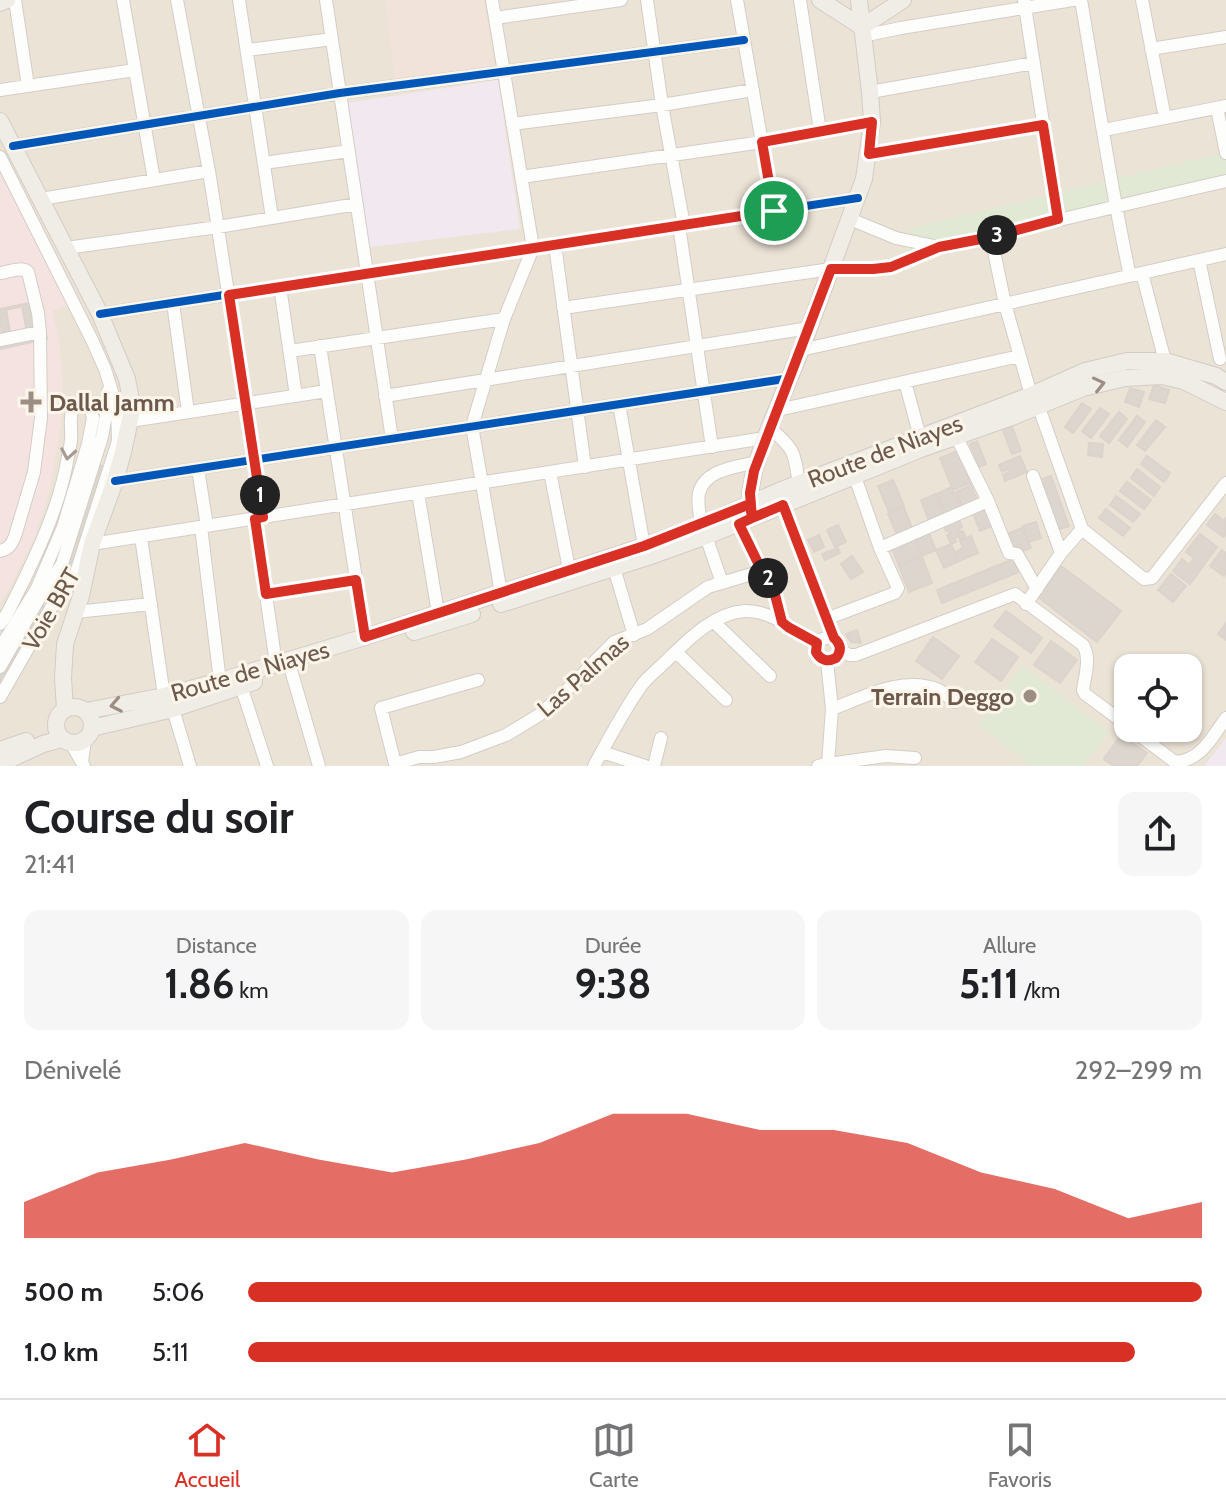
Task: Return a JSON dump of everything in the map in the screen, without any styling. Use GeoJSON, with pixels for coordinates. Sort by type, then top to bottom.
{"type":"FeatureCollection","features":[{"type":"Feature","properties":{"kind":"main road"},"geometry":{"type":"LineString","coordinates":[[0,3],[7,0]]}},
{"type":"Feature","properties":{"kind":"main road"},"geometry":{"type":"LineString","coordinates":[[820,0],[862,27]]}},
{"type":"Feature","properties":{"kind":"main road"},"geometry":{"type":"LineString","coordinates":[[747,515],[757,462],[858,198],[869,154],[872,122],[859,0]]}},
{"type":"Feature","properties":{"kind":"main road"},"geometry":{"type":"LineString","coordinates":[[862,27],[869,0]]}},
{"type":"Feature","properties":{"kind":"main road"},"geometry":{"type":"LineString","coordinates":[[862,27],[903,0]]}},
{"type":"Feature","properties":{"kind":"main road"},"geometry":{"type":"LineString","coordinates":[[0,121],[6,151],[41,199],[100,314],[127,379],[131,399],[130,421],[115,481],[92,544],[65,644],[63,678],[74,725]]}},
{"type":"Feature","properties":{"kind":"main road","name":"Route de Niayes"},"geometry":{"type":"LineString","coordinates":[[168,702],[220,681],[284,667],[614,568],[703,531],[783,505],[956,436],[1034,400],[1085,371],[1127,361],[1222,367]]}},
{"type":"Feature","properties":{"kind":"main road","name":"Route de Niayes"},"geometry":{"type":"LineString","coordinates":[[747,515],[799,484],[920,437],[1034,400],[1103,383],[1162,376],[1184,381],[1226,402]]}},
{"type":"Feature","properties":{"kind":"main road","name":"Route de Niayes"},"geometry":{"type":"LineString","coordinates":[[0,750],[74,725],[241,686],[365,637],[569,569],[703,531]]}},
{"type":"Feature","properties":{"kind":"main road","name":"Route de Niayes"},"geometry":{"type":"LineString","coordinates":[[0,764],[74,725]]}},
{"type":"Feature","properties":{"kind":"street"},"geometry":{"type":"LineString","coordinates":[[15,0],[28,86]]}},
{"type":"Feature","properties":{"kind":"street"},"geometry":{"type":"LineString","coordinates":[[123,0],[154,180]]}},
{"type":"Feature","properties":{"kind":"street"},"geometry":{"type":"LineString","coordinates":[[177,0],[209,171],[255,460],[266,594],[284,667],[319,766]]}},
{"type":"Feature","properties":{"kind":"street"},"geometry":{"type":"LineString","coordinates":[[239,0],[272,218]]}},
{"type":"Feature","properties":{"kind":"street"},"geometry":{"type":"LineString","coordinates":[[326,0],[392,439]]}},
{"type":"Feature","properties":{"kind":"street"},"geometry":{"type":"LineString","coordinates":[[492,0],[533,248],[504,319],[472,426],[501,593]]}},
{"type":"Feature","properties":{"kind":"street"},"geometry":{"type":"LineString","coordinates":[[495,18],[621,0]]}},
{"type":"Feature","properties":{"kind":"street"},"geometry":{"type":"LineString","coordinates":[[647,0],[672,155],[712,447]]}},
{"type":"Feature","properties":{"kind":"street"},"geometry":{"type":"LineString","coordinates":[[737,0],[774,211]]}},
{"type":"Feature","properties":{"kind":"street"},"geometry":{"type":"LineString","coordinates":[[800,0],[820,131]]}},
{"type":"Feature","properties":{"kind":"street"},"geometry":{"type":"LineString","coordinates":[[862,27],[901,28],[1025,4],[1073,0]]}},
{"type":"Feature","properties":{"kind":"street"},"geometry":{"type":"LineString","coordinates":[[1081,0],[1115,206],[1165,361]]}},
{"type":"Feature","properties":{"kind":"street"},"geometry":{"type":"LineString","coordinates":[[1142,0],[1165,118]]}},
{"type":"Feature","properties":{"kind":"street"},"geometry":{"type":"LineString","coordinates":[[1025,4],[1058,219]]}},
{"type":"Feature","properties":{"kind":"street"},"geometry":{"type":"LineString","coordinates":[[1151,49],[1226,37]]}},
{"type":"Feature","properties":{"kind":"street"},"geometry":{"type":"LineString","coordinates":[[248,50],[332,39]]}},
{"type":"Feature","properties":{"kind":"street"},"geometry":{"type":"LineString","coordinates":[[6,151],[144,124],[340,93],[744,40]]}},
{"type":"Feature","properties":{"kind":"street"},"geometry":{"type":"LineString","coordinates":[[870,92],[1034,63]]}},
{"type":"Feature","properties":{"kind":"street"},"geometry":{"type":"LineString","coordinates":[[0,90],[135,70]]}},
{"type":"Feature","properties":{"kind":"street"},"geometry":{"type":"LineString","coordinates":[[512,124],[753,90]]}},
{"type":"Feature","properties":{"kind":"street"},"geometry":{"type":"LineString","coordinates":[[1104,130],[1222,107],[1226,153]]}},
{"type":"Feature","properties":{"kind":"street"},"geometry":{"type":"LineString","coordinates":[[521,177],[762,142],[872,122]]}},
{"type":"Feature","properties":{"kind":"street"},"geometry":{"type":"LineString","coordinates":[[869,154],[1043,125]]}},
{"type":"Feature","properties":{"kind":"street","name":"Voie BRT"},"geometry":{"type":"LineString","coordinates":[[0,697],[51,608],[75,576],[118,441],[117,408],[108,379],[6,151]]}},
{"type":"Feature","properties":{"kind":"street"},"geometry":{"type":"LineString","coordinates":[[264,163],[349,151]]}},
{"type":"Feature","properties":{"kind":"street"},"geometry":{"type":"LineString","coordinates":[[41,199],[209,171]]}},
{"type":"Feature","properties":{"kind":"street"},"geometry":{"type":"LineString","coordinates":[[563,308],[831,269],[891,267],[939,247],[1226,181]]}},
{"type":"Feature","properties":{"kind":"street"},"geometry":{"type":"LineString","coordinates":[[100,314],[858,198]]}},
{"type":"Feature","properties":{"kind":"street"},"geometry":{"type":"LineString","coordinates":[[66,248],[357,204]]}},
{"type":"Feature","properties":{"kind":"street"},"geometry":{"type":"LineString","coordinates":[[850,219],[896,238],[939,247]]}},
{"type":"Feature","properties":{"kind":"street"},"geometry":{"type":"LineString","coordinates":[[991,237],[1020,356],[1082,529],[1148,580],[1226,483]]}},
{"type":"Feature","properties":{"kind":"street"},"geometry":{"type":"LineString","coordinates":[[555,245],[585,467]]}},
{"type":"Feature","properties":{"kind":"street"},"geometry":{"type":"LineString","coordinates":[[801,350],[1226,254]]}},
{"type":"Feature","properties":{"kind":"street"},"geometry":{"type":"LineString","coordinates":[[1199,260],[1222,367]]}},
{"type":"Feature","properties":{"kind":"street"},"geometry":{"type":"LineString","coordinates":[[0,273],[20,269],[28,272],[40,332],[41,418],[34,472],[15,536],[11,545],[0,551]]}},
{"type":"Feature","properties":{"kind":"street"},"geometry":{"type":"LineString","coordinates":[[280,287],[296,396]]}},
{"type":"Feature","properties":{"kind":"street"},"geometry":{"type":"LineString","coordinates":[[173,303],[188,412]]}},
{"type":"Feature","properties":{"kind":"street"},"geometry":{"type":"LineString","coordinates":[[290,351],[504,319]]}},
{"type":"Feature","properties":{"kind":"street"},"geometry":{"type":"LineString","coordinates":[[385,396],[809,328]]}},
{"type":"Feature","properties":{"kind":"street"},"geometry":{"type":"LineString","coordinates":[[0,340],[40,332]]}},
{"type":"Feature","properties":{"kind":"street"},"geometry":{"type":"LineString","coordinates":[[320,346],[365,637]]}},
{"type":"Feature","properties":{"kind":"street"},"geometry":{"type":"LineString","coordinates":[[778,410],[1020,356]]}},
{"type":"Feature","properties":{"kind":"street"},"geometry":{"type":"LineString","coordinates":[[115,481],[791,378]]}},
{"type":"Feature","properties":{"kind":"street","name":"Voie BRT"},"geometry":{"type":"LineString","coordinates":[[0,667],[62,564],[102,437],[108,404],[108,379]]}},
{"type":"Feature","properties":{"kind":"street"},"geometry":{"type":"LineString","coordinates":[[905,382],[920,437]]}},
{"type":"Feature","properties":{"kind":"street"},"geometry":{"type":"LineString","coordinates":[[130,421],[327,391]]}},
{"type":"Feature","properties":{"kind":"street"},"geometry":{"type":"LineString","coordinates":[[0,624],[48,525],[68,460],[72,432],[70,419],[78,403],[85,401],[93,418],[63,527],[36,590],[0,648]]}},
{"type":"Feature","properties":{"kind":"street"},"geometry":{"type":"LineString","coordinates":[[619,404],[644,546]]}},
{"type":"Feature","properties":{"kind":"street"},"geometry":{"type":"LineString","coordinates":[[92,544],[712,447],[768,433],[789,445],[799,484]]}},
{"type":"Feature","properties":{"kind":"street"},"geometry":{"type":"LineString","coordinates":[[956,436],[1009,553],[1017,554],[1037,589]]}},
{"type":"Feature","properties":{"kind":"street"},"geometry":{"type":"LineString","coordinates":[[722,583],[703,531],[698,496],[703,483],[716,473],[757,462]]}},
{"type":"Feature","properties":{"kind":"street"},"geometry":{"type":"LineString","coordinates":[[198,469],[220,681]]}},
{"type":"Feature","properties":{"kind":"street"},"geometry":{"type":"LineString","coordinates":[[550,472],[569,569]]}},
{"type":"Feature","properties":{"kind":"street"},"geometry":{"type":"LineString","coordinates":[[1033,476],[1061,553]]}},
{"type":"Feature","properties":{"kind":"street"},"geometry":{"type":"LineString","coordinates":[[826,619],[898,588],[855,477]]}},
{"type":"Feature","properties":{"kind":"street"},"geometry":{"type":"LineString","coordinates":[[418,493],[438,613]]}},
{"type":"Feature","properties":{"kind":"street"},"geometry":{"type":"LineString","coordinates":[[880,548],[988,501]]}},
{"type":"Feature","properties":{"kind":"street"},"geometry":{"type":"LineString","coordinates":[[783,505],[837,644],[836,658],[827,661],[819,657],[817,643],[825,637],[837,644],[849,655],[856,655],[1012,594],[1018,595],[1083,645],[1087,651],[1083,690],[1114,716]]}},
{"type":"Feature","properties":{"kind":"street"},"geometry":{"type":"LineString","coordinates":[[747,515],[762,571],[772,583],[782,622]]}},
{"type":"Feature","properties":{"kind":"street"},"geometry":{"type":"LineString","coordinates":[[1026,604],[1061,553],[1082,529]]}},
{"type":"Feature","properties":{"kind":"street"},"geometry":{"type":"LineString","coordinates":[[141,537],[168,702],[190,766]]}},
{"type":"Feature","properties":{"kind":"street","name":"Las Palmas"},"geometry":{"type":"LineString","coordinates":[[478,680],[381,708],[395,764],[419,757],[461,752],[506,735],[539,715],[609,646],[634,635],[614,568]]}},
{"type":"Feature","properties":{"kind":"street"},"geometry":{"type":"LineString","coordinates":[[634,635],[708,587],[762,571]]}},
{"type":"Feature","properties":{"kind":"street"},"geometry":{"type":"LineString","coordinates":[[266,594],[356,580]]}},
{"type":"Feature","properties":{"kind":"street"},"geometry":{"type":"LineString","coordinates":[[76,612],[151,604]]}},
{"type":"Feature","properties":{"kind":"street"},"geometry":{"type":"LineString","coordinates":[[594,766],[640,687],[707,625],[744,611],[782,622],[817,643]]}},
{"type":"Feature","properties":{"kind":"street"},"geometry":{"type":"LineString","coordinates":[[714,622],[770,676]]}},
{"type":"Feature","properties":{"kind":"street"},"geometry":{"type":"LineString","coordinates":[[676,652],[726,700]]}},
{"type":"Feature","properties":{"kind":"street"},"geometry":{"type":"LineString","coordinates":[[827,661],[832,709],[823,765],[886,756],[915,758]]}},
{"type":"Feature","properties":{"kind":"street"},"geometry":{"type":"LineString","coordinates":[[832,709],[897,686],[917,685],[940,691],[955,702]]}},
{"type":"Feature","properties":{"kind":"street"},"geometry":{"type":"LineString","coordinates":[[241,686],[267,766]]}},
{"type":"Feature","properties":{"kind":"street"},"geometry":{"type":"LineString","coordinates":[[1147,742],[1174,764],[1186,762],[1196,756],[1226,718]]}},
{"type":"Feature","properties":{"kind":"street"},"geometry":{"type":"LineString","coordinates":[[74,725],[83,764]]}},
{"type":"Feature","properties":{"kind":"street"},"geometry":{"type":"LineString","coordinates":[[654,766],[661,738]]}},
{"type":"Feature","properties":{"kind":"street"},"geometry":{"type":"LineString","coordinates":[[602,752],[645,766]]}},
{"type":"Feature","properties":{"kind":"shaded area"},"geometry":{"type":"Polygon","coordinates":[[[0,0],[1226,0],[1226,766],[0,766],[0,0]]]}},
{"type":"Feature","properties":{"kind":"shaded area"},"geometry":{"type":"Polygon","coordinates":[[[385,0],[484,0],[494,69],[395,81],[385,0]]]}},
{"type":"Feature","properties":{"kind":"shaded area"},"geometry":{"type":"Polygon","coordinates":[[[498,80],[520,229],[370,247],[346,103],[498,80]]]}},
{"type":"Feature","properties":{"kind":"shaded area","name":"Dallal Jamm"},"geometry":{"type":"Polygon","coordinates":[[[0,172],[67,306],[52,311],[59,340],[63,381],[61,424],[49,494],[34,539],[0,603],[0,172]]]}},
{"type":"Feature","properties":{"kind":"shaded area"},"geometry":{"type":"Polygon","coordinates":[[[1226,738],[1226,766],[1204,766],[1226,738]]]}},
{"type":"Feature","properties":{"kind":"green space"},"geometry":{"type":"Polygon","coordinates":[[[1226,152],[1226,187],[1171,193],[907,258],[908,229],[1226,152]]]}},
{"type":"Feature","properties":{"kind":"green space","name":"Terrain Deggo"},"geometry":{"type":"Polygon","coordinates":[[[1023,666],[1109,732],[1083,766],[1032,766],[978,725],[1023,666]]]}},
{"type":"Feature","properties":{"kind":"building"},"geometry":{"type":"Polygon","coordinates":[[[39,301],[47,339],[0,349],[0,309],[39,301]],[[22,306],[6,310],[11,337],[27,333],[22,306]]]}},
{"type":"Feature","properties":{"kind":"building"},"geometry":{"type":"Polygon","coordinates":[[[1154,385],[1169,390],[1165,403],[1149,399],[1154,385]]]}},
{"type":"Feature","properties":{"kind":"building"},"geometry":{"type":"Polygon","coordinates":[[[1130,388],[1144,392],[1139,407],[1125,402],[1130,388]]]}},
{"type":"Feature","properties":{"kind":"building"},"geometry":{"type":"Polygon","coordinates":[[[1082,403],[1091,409],[1073,433],[1065,427],[1082,403]]]}},
{"type":"Feature","properties":{"kind":"building"},"geometry":{"type":"Polygon","coordinates":[[[1100,408],[1109,414],[1091,438],[1082,431],[1100,408]]]}},
{"type":"Feature","properties":{"kind":"building"},"geometry":{"type":"Polygon","coordinates":[[[1119,412],[1127,419],[1109,443],[1100,436],[1119,412]]]}},
{"type":"Feature","properties":{"kind":"building"},"geometry":{"type":"Polygon","coordinates":[[[1137,416],[1145,422],[1127,447],[1119,440],[1137,416]]]}},
{"type":"Feature","properties":{"kind":"building"},"geometry":{"type":"Polygon","coordinates":[[[1156,420],[1165,427],[1145,451],[1137,445],[1156,420]]]}},
{"type":"Feature","properties":{"kind":"building"},"geometry":{"type":"Polygon","coordinates":[[[1012,426],[1021,451],[1012,454],[1003,430],[1012,426]]]}},
{"type":"Feature","properties":{"kind":"building"},"geometry":{"type":"Polygon","coordinates":[[[977,441],[986,464],[979,467],[970,444],[977,441]]]}},
{"type":"Feature","properties":{"kind":"building"},"geometry":{"type":"Polygon","coordinates":[[[1089,443],[1103,444],[1102,457],[1088,455],[1089,443]]]}},
{"type":"Feature","properties":{"kind":"building"},"geometry":{"type":"Polygon","coordinates":[[[957,451],[970,483],[953,490],[940,458],[957,451]]]}},
{"type":"Feature","properties":{"kind":"building"},"geometry":{"type":"Polygon","coordinates":[[[1020,456],[1027,472],[1005,481],[1003,475],[1009,472],[1008,469],[1002,472],[999,465],[1020,456]]]}},
{"type":"Feature","properties":{"kind":"building"},"geometry":{"type":"Polygon","coordinates":[[[1147,456],[1170,473],[1164,482],[1141,464],[1147,456]]]}},
{"type":"Feature","properties":{"kind":"building"},"geometry":{"type":"Polygon","coordinates":[[[98,465],[106,467],[75,567],[67,564],[98,465]]]}},
{"type":"Feature","properties":{"kind":"building"},"geometry":{"type":"Polygon","coordinates":[[[1137,469],[1160,487],[1154,496],[1131,478],[1137,469]]]}},
{"type":"Feature","properties":{"kind":"building"},"geometry":{"type":"Polygon","coordinates":[[[1051,476],[1069,526],[1056,530],[1039,480],[1051,476]]]}},
{"type":"Feature","properties":{"kind":"building"},"geometry":{"type":"Polygon","coordinates":[[[893,480],[904,506],[889,512],[878,486],[893,480]]]}},
{"type":"Feature","properties":{"kind":"building"},"geometry":{"type":"Polygon","coordinates":[[[1127,482],[1151,500],[1144,509],[1120,491],[1127,482]]]}},
{"type":"Feature","properties":{"kind":"building"},"geometry":{"type":"Polygon","coordinates":[[[971,485],[978,502],[963,509],[956,492],[971,485]]]}},
{"type":"Feature","properties":{"kind":"building"},"geometry":{"type":"Polygon","coordinates":[[[951,487],[960,507],[946,513],[937,494],[951,487]]]}},
{"type":"Feature","properties":{"kind":"building"},"geometry":{"type":"Polygon","coordinates":[[[936,494],[944,515],[929,521],[921,500],[936,494]]]}},
{"type":"Feature","properties":{"kind":"building"},"geometry":{"type":"Polygon","coordinates":[[[1116,496],[1140,514],[1133,522],[1110,505],[1116,496]]]}},
{"type":"Feature","properties":{"kind":"building"},"geometry":{"type":"Polygon","coordinates":[[[986,506],[994,525],[980,531],[972,511],[986,506]]]}},
{"type":"Feature","properties":{"kind":"building"},"geometry":{"type":"Polygon","coordinates":[[[904,508],[913,530],[898,537],[888,514],[904,508]]]}},
{"type":"Feature","properties":{"kind":"building"},"geometry":{"type":"Polygon","coordinates":[[[1106,509],[1130,528],[1123,536],[1099,518],[1106,509]]]}},
{"type":"Feature","properties":{"kind":"building"},"geometry":{"type":"Polygon","coordinates":[[[1215,514],[1224,521],[1226,518],[1224,537],[1207,525],[1215,514]]]}},
{"type":"Feature","properties":{"kind":"building"},"geometry":{"type":"Polygon","coordinates":[[[958,518],[962,527],[958,529],[963,531],[966,538],[960,540],[959,536],[951,544],[947,535],[949,530],[946,531],[943,524],[958,518]]]}},
{"type":"Feature","properties":{"kind":"building"},"geometry":{"type":"Polygon","coordinates":[[[1036,522],[1041,538],[1029,542],[1023,526],[1036,522]]]}},
{"type":"Feature","properties":{"kind":"building"},"geometry":{"type":"Polygon","coordinates":[[[838,525],[846,542],[835,547],[827,530],[838,525]]]}},
{"type":"Feature","properties":{"kind":"building"},"geometry":{"type":"Polygon","coordinates":[[[1022,528],[1031,548],[1021,552],[1019,546],[1013,549],[1007,534],[1022,528]]]}},
{"type":"Feature","properties":{"kind":"building"},"geometry":{"type":"Polygon","coordinates":[[[928,531],[936,550],[922,556],[914,536],[928,531]]]}},
{"type":"Feature","properties":{"kind":"building"},"geometry":{"type":"Polygon","coordinates":[[[1200,534],[1217,547],[1190,584],[1173,571],[1182,559],[1189,565],[1194,558],[1186,552],[1200,534]]]}},
{"type":"Feature","properties":{"kind":"building"},"geometry":{"type":"Polygon","coordinates":[[[819,535],[824,547],[814,552],[808,540],[819,535]]]}},
{"type":"Feature","properties":{"kind":"building"},"geometry":{"type":"Polygon","coordinates":[[[971,536],[978,553],[959,561],[955,552],[963,548],[960,541],[971,536]]]}},
{"type":"Feature","properties":{"kind":"building"},"geometry":{"type":"Polygon","coordinates":[[[914,537],[922,556],[899,566],[891,546],[914,537]]]}},
{"type":"Feature","properties":{"kind":"building"},"geometry":{"type":"Polygon","coordinates":[[[951,544],[959,561],[944,568],[936,550],[951,544]]]}},
{"type":"Feature","properties":{"kind":"building"},"geometry":{"type":"Polygon","coordinates":[[[838,548],[840,553],[825,560],[822,554],[838,548]]]}},
{"type":"Feature","properties":{"kind":"building"},"geometry":{"type":"Polygon","coordinates":[[[1222,550],[1226,553],[1224,576],[1210,566],[1222,550]]]}},
{"type":"Feature","properties":{"kind":"building"},"geometry":{"type":"Polygon","coordinates":[[[852,556],[863,572],[851,579],[841,564],[852,556]]]}},
{"type":"Feature","properties":{"kind":"building"},"geometry":{"type":"Polygon","coordinates":[[[922,557],[932,583],[909,592],[899,566],[922,557]]]}},
{"type":"Feature","properties":{"kind":"building"},"geometry":{"type":"Polygon","coordinates":[[[1013,559],[1019,572],[942,603],[937,590],[1013,559]]]}},
{"type":"Feature","properties":{"kind":"building"},"geometry":{"type":"Polygon","coordinates":[[[1061,566],[1121,611],[1097,642],[1038,597],[1061,566]]]}},
{"type":"Feature","properties":{"kind":"building"},"geometry":{"type":"Polygon","coordinates":[[[1171,574],[1186,586],[1173,602],[1158,590],[1171,574]]]}},
{"type":"Feature","properties":{"kind":"building"},"geometry":{"type":"Polygon","coordinates":[[[40,604],[47,608],[0,690],[0,672],[40,604]]]}},
{"type":"Feature","properties":{"kind":"building"},"geometry":{"type":"Polygon","coordinates":[[[1006,611],[1042,638],[1031,653],[994,626],[1006,611]]]}},
{"type":"Feature","properties":{"kind":"building"},"geometry":{"type":"Polygon","coordinates":[[[1226,623],[1226,640],[1218,634],[1226,623]]]}},
{"type":"Feature","properties":{"kind":"building"},"geometry":{"type":"Polygon","coordinates":[[[857,630],[861,643],[851,642],[846,634],[857,630]]]}},
{"type":"Feature","properties":{"kind":"building"},"geometry":{"type":"Polygon","coordinates":[[[933,637],[959,656],[942,679],[916,661],[933,637]]]}},
{"type":"Feature","properties":{"kind":"building"},"geometry":{"type":"Polygon","coordinates":[[[992,639],[1018,657],[1001,681],[975,662],[992,639]]]}},
{"type":"Feature","properties":{"kind":"building"},"geometry":{"type":"Polygon","coordinates":[[[1051,641],[1077,660],[1060,683],[1034,665],[1051,641]]]}},
{"type":"Feature","properties":{"kind":"building"},"geometry":{"type":"Polygon","coordinates":[[[1116,742],[1131,742],[1147,753],[1137,766],[1114,766],[1104,759],[1116,742]]]}},
{"type":"Feature","properties":{"kind":"cycle path"},"geometry":{"type":"LineString","coordinates":[[13,146],[340,93],[744,40]]}},
{"type":"Feature","properties":{"kind":"cycle path"},"geometry":{"type":"LineString","coordinates":[[100,314],[858,198]]}},
{"type":"Feature","properties":{"kind":"cycle path"},"geometry":{"type":"LineString","coordinates":[[115,481],[791,378]]}},
{"type":"Feature","properties":{"kind":"place","name":"Dallal Jamm"},"geometry":{"type":"Point","coordinates":[31,402]}},
{"type":"Feature","properties":{"kind":"place","name":"Terrain Deggo"},"geometry":{"type":"Point","coordinates":[1030,696]}},
{"type":"Feature","properties":{"kind":"route"},"geometry":{"type":"LineString","coordinates":[[774,211],[229,295],[263,517],[255,519],[266,594],[356,580],[365,637],[644,546],[750,504],[752,518],[739,524],[762,571],[772,583],[782,622],[817,643],[819,657],[827,661],[836,658],[840,645],[834,638],[783,505],[752,518],[751,486],[765,438],[831,269],[891,267],[939,247],[1058,219],[1043,125],[869,154],[872,122],[762,142],[774,211]]}}]}
